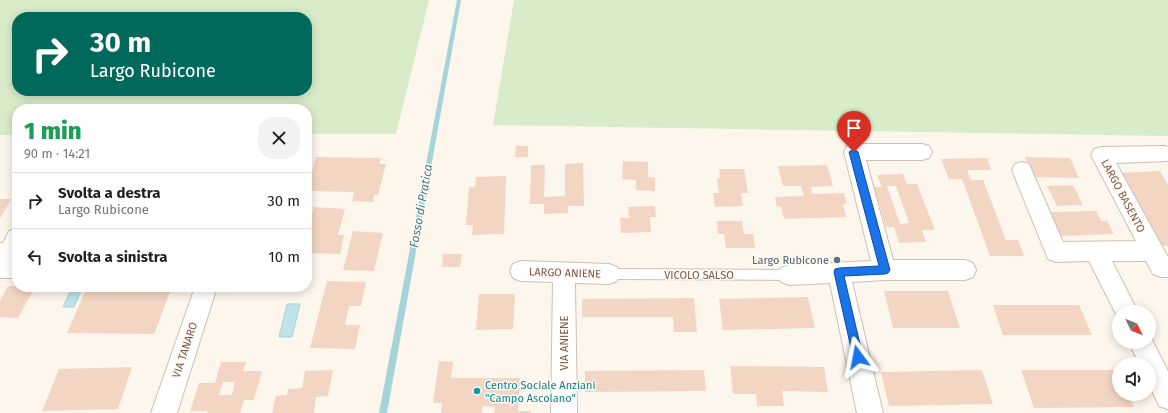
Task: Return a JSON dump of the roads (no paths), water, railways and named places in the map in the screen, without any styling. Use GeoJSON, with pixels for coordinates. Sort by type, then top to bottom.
{"type":"FeatureCollection","features":[{"type":"Feature","properties":{"kind":"street"},"geometry":{"type":"LineString","coordinates":[[885,270],[854,152],[922,152]]}},
{"type":"Feature","properties":{"kind":"street","name":"LARGO BASENTO"},"geometry":{"type":"LineString","coordinates":[[1164,154],[1101,155],[1161,267],[1168,267]]}},
{"type":"Feature","properties":{"kind":"street"},"geometry":{"type":"LineString","coordinates":[[1022,170],[1056,252],[1152,251]]}},
{"type":"Feature","properties":{"kind":"street"},"geometry":{"type":"LineString","coordinates":[[0,253],[9,253],[12,247]]}},
{"type":"Feature","properties":{"kind":"street"},"geometry":{"type":"LineString","coordinates":[[1096,252],[1122,305]]}},
{"type":"Feature","properties":{"kind":"street"},"geometry":{"type":"LineString","coordinates":[[0,268],[12,268]]}},
{"type":"Feature","properties":{"kind":"street"},"geometry":{"type":"LineString","coordinates":[[789,275],[885,270],[965,270]]}},
{"type":"Feature","properties":{"kind":"street","name":"LARGO ANIENE"},"geometry":{"type":"LineString","coordinates":[[521,271],[609,274]]}},
{"type":"Feature","properties":{"kind":"street"},"geometry":{"type":"LineString","coordinates":[[839,272],[870,413]]}},
{"type":"Feature","properties":{"kind":"street","name":"VIA ANIENE"},"geometry":{"type":"LineString","coordinates":[[564,273],[564,413]]}},
{"type":"Feature","properties":{"kind":"street","name":"VIA TANARO"},"geometry":{"type":"LineString","coordinates":[[164,413],[204,292]]}},
{"type":"Feature","properties":{"kind":"street"},"geometry":{"type":"LineString","coordinates":[[1144,349],[1168,397]]}},
{"type":"Feature","properties":{"kind":"lane","name":"VICOLO SALSO"},"geometry":{"type":"LineString","coordinates":[[609,274],[789,275]]}},
{"type":"Feature","properties":{"kind":"water"},"geometry":{"type":"Polygon","coordinates":[[[70,292],[81,292],[74,307],[63,307],[70,292]]]}},
{"type":"Feature","properties":{"kind":"water"},"geometry":{"type":"Polygon","coordinates":[[[287,304],[300,304],[292,337],[279,337],[287,304]]]}},
{"type":"Feature","properties":{"kind":"waterway","name":"Fosso di Pratica"},"geometry":{"type":"LineString","coordinates":[[383,413],[459,0]]}},
{"type":"Feature","properties":{"kind":"place","name":"Largo Rubicone"},"geometry":{"type":"Point","coordinates":[837,260]}},
{"type":"Feature","properties":{"kind":"place","name":"Centro Sociale Anziani \"Campo Ascolano\""},"geometry":{"type":"Point","coordinates":[477,391]}}]}
